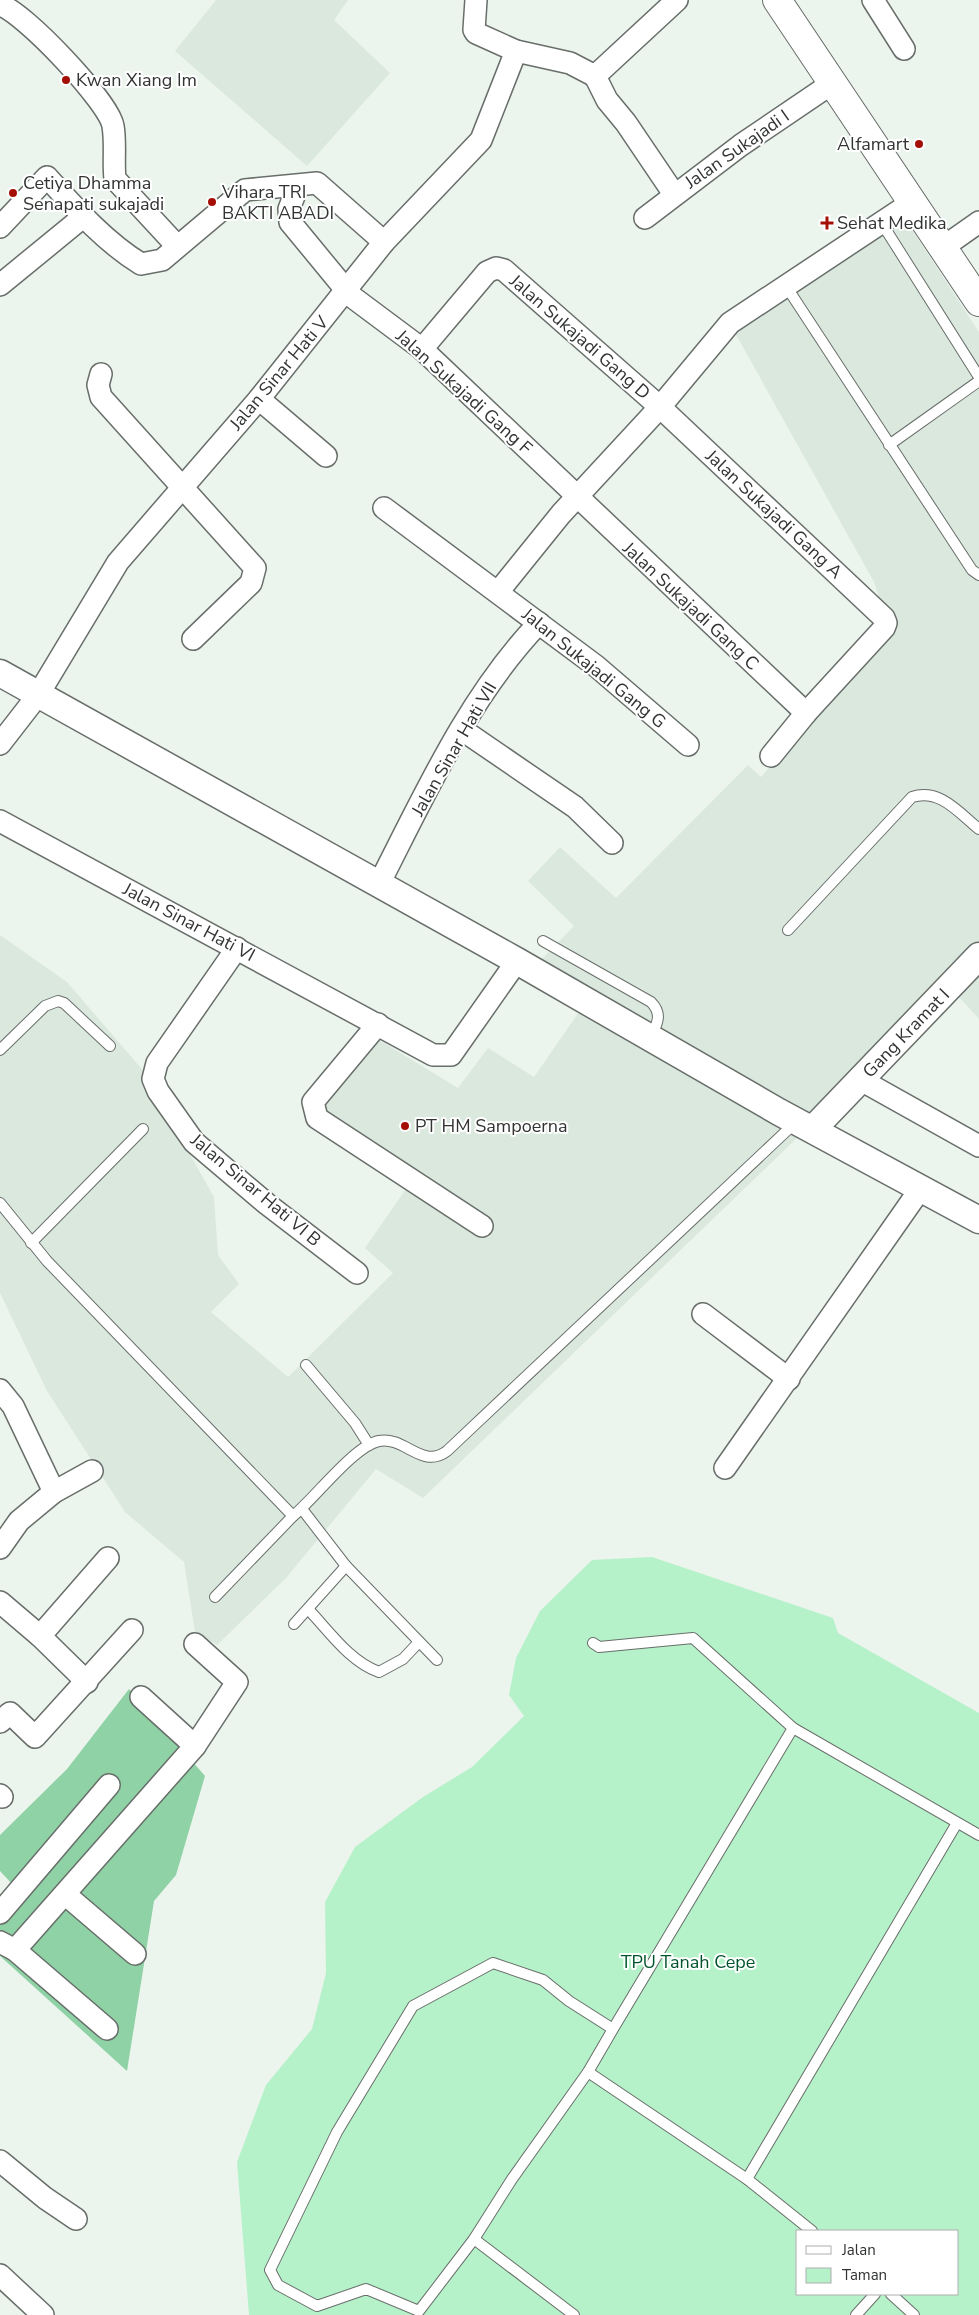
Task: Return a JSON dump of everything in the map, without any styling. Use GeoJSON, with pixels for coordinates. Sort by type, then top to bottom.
{"type":"FeatureCollection","features":[{"type":"Feature","properties":{"kind":"main road"},"geometry":{"type":"LineString","coordinates":[[777,0],[979,302]]}},
{"type":"Feature","properties":{"kind":"street"},"geometry":{"type":"LineString","coordinates":[[476,0],[475,32],[516,51],[570,63],[595,76],[607,100],[626,123],[674,194]]}},
{"type":"Feature","properties":{"kind":"street"},"geometry":{"type":"LineString","coordinates":[[595,76],[677,0]]}},
{"type":"Feature","properties":{"kind":"street"},"geometry":{"type":"LineString","coordinates":[[873,0],[904,49]]}},
{"type":"Feature","properties":{"kind":"street"},"geometry":{"type":"LineString","coordinates":[[0,5],[45,39],[102,102],[113,126],[115,180],[177,246]]}},
{"type":"Feature","properties":{"kind":"street","name":"Jalan Sinar Hati V"},"geometry":{"type":"LineString","coordinates":[[38,695],[118,562],[259,399],[347,291],[384,242],[482,140],[516,51]]}},
{"type":"Feature","properties":{"kind":"street","name":"Jalan Sukajadi I"},"geometry":{"type":"LineString","coordinates":[[645,218],[740,144],[832,84]]}},
{"type":"Feature","properties":{"kind":"street"},"geometry":{"type":"LineString","coordinates":[[0,227],[47,177],[83,217],[141,264],[162,260],[245,190],[298,186],[308,183],[317,184],[384,242]]}},
{"type":"Feature","properties":{"kind":"street","name":"Jalan Sukajadi Gang F"},"geometry":{"type":"LineString","coordinates":[[298,186],[289,209],[290,222],[350,296],[422,349],[577,498]]}},
{"type":"Feature","properties":{"kind":"street"},"geometry":{"type":"LineString","coordinates":[[498,592],[561,514],[660,407],[730,323],[911,203]]}},
{"type":"Feature","properties":{"kind":"street"},"geometry":{"type":"LineString","coordinates":[[0,285],[83,217]]}},
{"type":"Feature","properties":{"kind":"street"},"geometry":{"type":"LineString","coordinates":[[942,248],[979,222]]}},
{"type":"Feature","properties":{"kind":"street","name":"Jalan Sukajadi Gang D"},"geometry":{"type":"LineString","coordinates":[[422,349],[487,272],[500,268],[660,407]]}},
{"type":"Feature","properties":{"kind":"street"},"geometry":{"type":"LineString","coordinates":[[101,374],[98,385],[102,397],[255,568],[251,583],[193,639]]}},
{"type":"Feature","properties":{"kind":"street"},"geometry":{"type":"LineString","coordinates":[[259,399],[326,456]]}},
{"type":"Feature","properties":{"kind":"street","name":"Jalan Sukajadi Gang A"},"geometry":{"type":"LineString","coordinates":[[660,407],[884,618],[886,623],[884,628],[806,713]]}},
{"type":"Feature","properties":{"kind":"street","name":"Jalan Sukajadi Gang C"},"geometry":{"type":"LineString","coordinates":[[577,498],[806,713]]}},
{"type":"Feature","properties":{"kind":"street","name":"Jalan Sukajadi Gang G"},"geometry":{"type":"LineString","coordinates":[[384,508],[605,673],[688,745]]}},
{"type":"Feature","properties":{"kind":"street","name":"Jalan Sinar Hati VII"},"geometry":{"type":"LineString","coordinates":[[379,884],[462,729],[515,648],[539,623]]}},
{"type":"Feature","properties":{"kind":"street"},"geometry":{"type":"LineString","coordinates":[[0,673],[517,961],[804,1125],[979,1220]]}},
{"type":"Feature","properties":{"kind":"street"},"geometry":{"type":"LineString","coordinates":[[0,744],[38,695]]}},
{"type":"Feature","properties":{"kind":"street"},"geometry":{"type":"LineString","coordinates":[[771,756],[806,713]]}},
{"type":"Feature","properties":{"kind":"street"},"geometry":{"type":"LineString","coordinates":[[462,729],[575,807],[612,843]]}},
{"type":"Feature","properties":{"kind":"street","name":"Jalan Sinar Hati VI"},"geometry":{"type":"LineString","coordinates":[[0,821],[433,1055],[451,1055],[517,961]]}},
{"type":"Feature","properties":{"kind":"street","name":"Jalan Sinar Hati VI B"},"geometry":{"type":"LineString","coordinates":[[237,948],[156,1063],[153,1079],[158,1092],[194,1142],[267,1204],[356,1273]]}},
{"type":"Feature","properties":{"kind":"street","name":"Gang Kramat I"},"geometry":{"type":"LineString","coordinates":[[804,1125],[832,1109],[979,956]]}},
{"type":"Feature","properties":{"kind":"street"},"geometry":{"type":"LineString","coordinates":[[378,1024],[313,1102],[317,1118],[482,1226]]}},
{"type":"Feature","properties":{"kind":"street"},"geometry":{"type":"LineString","coordinates":[[861,1080],[979,1146]]}},
{"type":"Feature","properties":{"kind":"street"},"geometry":{"type":"LineString","coordinates":[[725,1468],[921,1188]]}},
{"type":"Feature","properties":{"kind":"street"},"geometry":{"type":"LineString","coordinates":[[703,1314],[789,1379]]}},
{"type":"Feature","properties":{"kind":"street"},"geometry":{"type":"LineString","coordinates":[[0,1390],[13,1406],[54,1492]]}},
{"type":"Feature","properties":{"kind":"street"},"geometry":{"type":"LineString","coordinates":[[0,1548],[19,1521],[54,1492],[92,1471]]}},
{"type":"Feature","properties":{"kind":"street"},"geometry":{"type":"LineString","coordinates":[[40,1636],[108,1558]]}},
{"type":"Feature","properties":{"kind":"street"},"geometry":{"type":"LineString","coordinates":[[0,1602],[40,1636],[87,1682]]}},
{"type":"Feature","properties":{"kind":"street"},"geometry":{"type":"LineString","coordinates":[[0,1722],[10,1713],[35,1737],[87,1682],[132,1630]]}},
{"type":"Feature","properties":{"kind":"street"},"geometry":{"type":"LineString","coordinates":[[107,2029],[8,1946],[66,1895],[195,1746],[237,1682],[195,1644]]}},
{"type":"Feature","properties":{"kind":"street"},"geometry":{"type":"LineString","coordinates":[[141,1698],[195,1746]]}},
{"type":"Feature","properties":{"kind":"street"},"geometry":{"type":"LineString","coordinates":[[0,1913],[110,1785]]}},
{"type":"Feature","properties":{"kind":"street"},"geometry":{"type":"LineString","coordinates":[[66,1895],[135,1954]]}},
{"type":"Feature","properties":{"kind":"street"},"geometry":{"type":"LineString","coordinates":[[0,2161],[45,2198],[76,2219]]}},
{"type":"Feature","properties":{"kind":"street"},"geometry":{"type":"LineString","coordinates":[[0,2275],[43,2315]]}},
{"type":"Feature","properties":{"kind":"lane"},"geometry":{"type":"LineString","coordinates":[[881,222],[979,377]]}},
{"type":"Feature","properties":{"kind":"lane"},"geometry":{"type":"LineString","coordinates":[[786,286],[972,570],[979,575]]}},
{"type":"Feature","properties":{"kind":"lane"},"geometry":{"type":"LineString","coordinates":[[889,445],[979,381]]}},
{"type":"Feature","properties":{"kind":"lane"},"geometry":{"type":"LineString","coordinates":[[788,930],[912,797],[923,793],[940,797],[979,830]]}},
{"type":"Feature","properties":{"kind":"lane"},"geometry":{"type":"LineString","coordinates":[[542,941],[651,1002],[658,1014],[658,1021],[651,1037]]}},
{"type":"Feature","properties":{"kind":"lane"},"geometry":{"type":"LineString","coordinates":[[0,1050],[45,1006],[58,1000],[64,1003],[110,1046]]}},
{"type":"Feature","properties":{"kind":"lane"},"geometry":{"type":"LineString","coordinates":[[215,1597],[293,1516],[352,1458],[369,1445],[380,1441],[392,1442],[431,1459],[439,1457],[804,1125]]}},
{"type":"Feature","properties":{"kind":"lane"},"geometry":{"type":"LineString","coordinates":[[31,1243],[143,1129]]}},
{"type":"Feature","properties":{"kind":"lane"},"geometry":{"type":"LineString","coordinates":[[0,1203],[31,1243],[293,1516]]}},
{"type":"Feature","properties":{"kind":"lane"},"geometry":{"type":"LineString","coordinates":[[306,1365],[355,1423],[369,1445]]}},
{"type":"Feature","properties":{"kind":"lane"},"geometry":{"type":"LineString","coordinates":[[302,1509],[346,1566],[437,1660]]}},
{"type":"Feature","properties":{"kind":"lane"},"geometry":{"type":"LineString","coordinates":[[294,1624],[346,1566]]}},
{"type":"Feature","properties":{"kind":"lane"},"geometry":{"type":"LineString","coordinates":[[308,1609],[366,1668],[379,1672],[403,1660],[419,1642]]}},
{"type":"Feature","properties":{"kind":"lane"},"geometry":{"type":"LineString","coordinates":[[593,1643],[600,1647],[693,1638],[793,1728],[979,1835]]}},
{"type":"Feature","properties":{"kind":"lane"},"geometry":{"type":"LineString","coordinates":[[613,2029],[569,2001],[542,1980],[493,1963],[413,2006],[337,2132],[270,2270],[278,2285],[317,2306],[366,2289],[419,2311],[474,2239],[512,2179],[588,2072],[793,1728]]}},
{"type":"Feature","properties":{"kind":"lane"},"geometry":{"type":"LineString","coordinates":[[747,2179],[957,1823]]}},
{"type":"Feature","properties":{"kind":"lane"},"geometry":{"type":"LineString","coordinates":[[588,2072],[747,2179],[811,2230]]}},
{"type":"Feature","properties":{"kind":"lane"},"geometry":{"type":"LineString","coordinates":[[474,2239],[574,2315]]}},
{"type":"Feature","properties":{"kind":"lane"},"geometry":{"type":"LineString","coordinates":[[856,2315],[873,2295]]}},
{"type":"Feature","properties":{"kind":"lane"},"geometry":{"type":"LineString","coordinates":[[892,2295],[914,2315]]}},
{"type":"Feature","properties":{"kind":"shaded area"},"geometry":{"type":"Polygon","coordinates":[[[216,0],[348,0],[334,20],[390,73],[307,166],[175,51],[216,0]]]}},
{"type":"Feature","properties":{"kind":"shaded area"},"geometry":{"type":"Polygon","coordinates":[[[905,219],[979,332],[979,1019],[959,997],[798,1137],[423,1498],[376,1469],[286,1578],[217,1645],[195,1632],[184,1562],[125,1512],[47,1391],[0,1293],[0,935],[67,982],[141,1068],[214,1197],[218,1255],[239,1284],[211,1312],[288,1377],[393,1273],[365,1248],[408,1186],[313,1118],[371,1035],[458,1088],[488,1048],[534,1077],[588,999],[534,967],[574,926],[528,881],[560,847],[616,898],[748,765],[761,777],[889,628],[874,582],[734,331],[905,219]]]}},
{"type":"Feature","properties":{"kind":"green space","name":"TPU Tanah Cepe"},"geometry":{"type":"Polygon","coordinates":[[[652,1557],[833,1618],[838,1633],[979,1713],[979,2315],[249,2315],[237,2162],[266,2085],[312,2029],[326,1973],[325,1902],[355,1847],[423,1797],[472,1767],[524,1716],[509,1695],[516,1658],[540,1611],[592,1560],[652,1557]]]}},
{"type":"Feature","properties":{"kind":"green space"},"geometry":{"type":"Polygon","coordinates":[[[129,1689],[205,1776],[176,1875],[154,1901],[127,2071],[0,1956],[0,1903],[14,1886],[0,1871],[0,1835],[67,1769],[129,1689]]]}},
{"type":"Feature","properties":{"kind":"place","name":"Kwan Xiang Im"},"geometry":{"type":"Point","coordinates":[66,80]}},
{"type":"Feature","properties":{"kind":"place","name":"Alfamart"},"geometry":{"type":"Point","coordinates":[919,144]}},
{"type":"Feature","properties":{"kind":"place","name":"Cetiya Dhamma Senapati sukajadi"},"geometry":{"type":"Point","coordinates":[13,193]}},
{"type":"Feature","properties":{"kind":"place","name":"Vihara TRI BAKTI ABADI"},"geometry":{"type":"Point","coordinates":[212,202]}},
{"type":"Feature","properties":{"kind":"place","name":"Sehat Medika"},"geometry":{"type":"Point","coordinates":[827,223]}},
{"type":"Feature","properties":{"kind":"place","name":"PT HM Sampoerna"},"geometry":{"type":"Point","coordinates":[405,1126]}}]}
